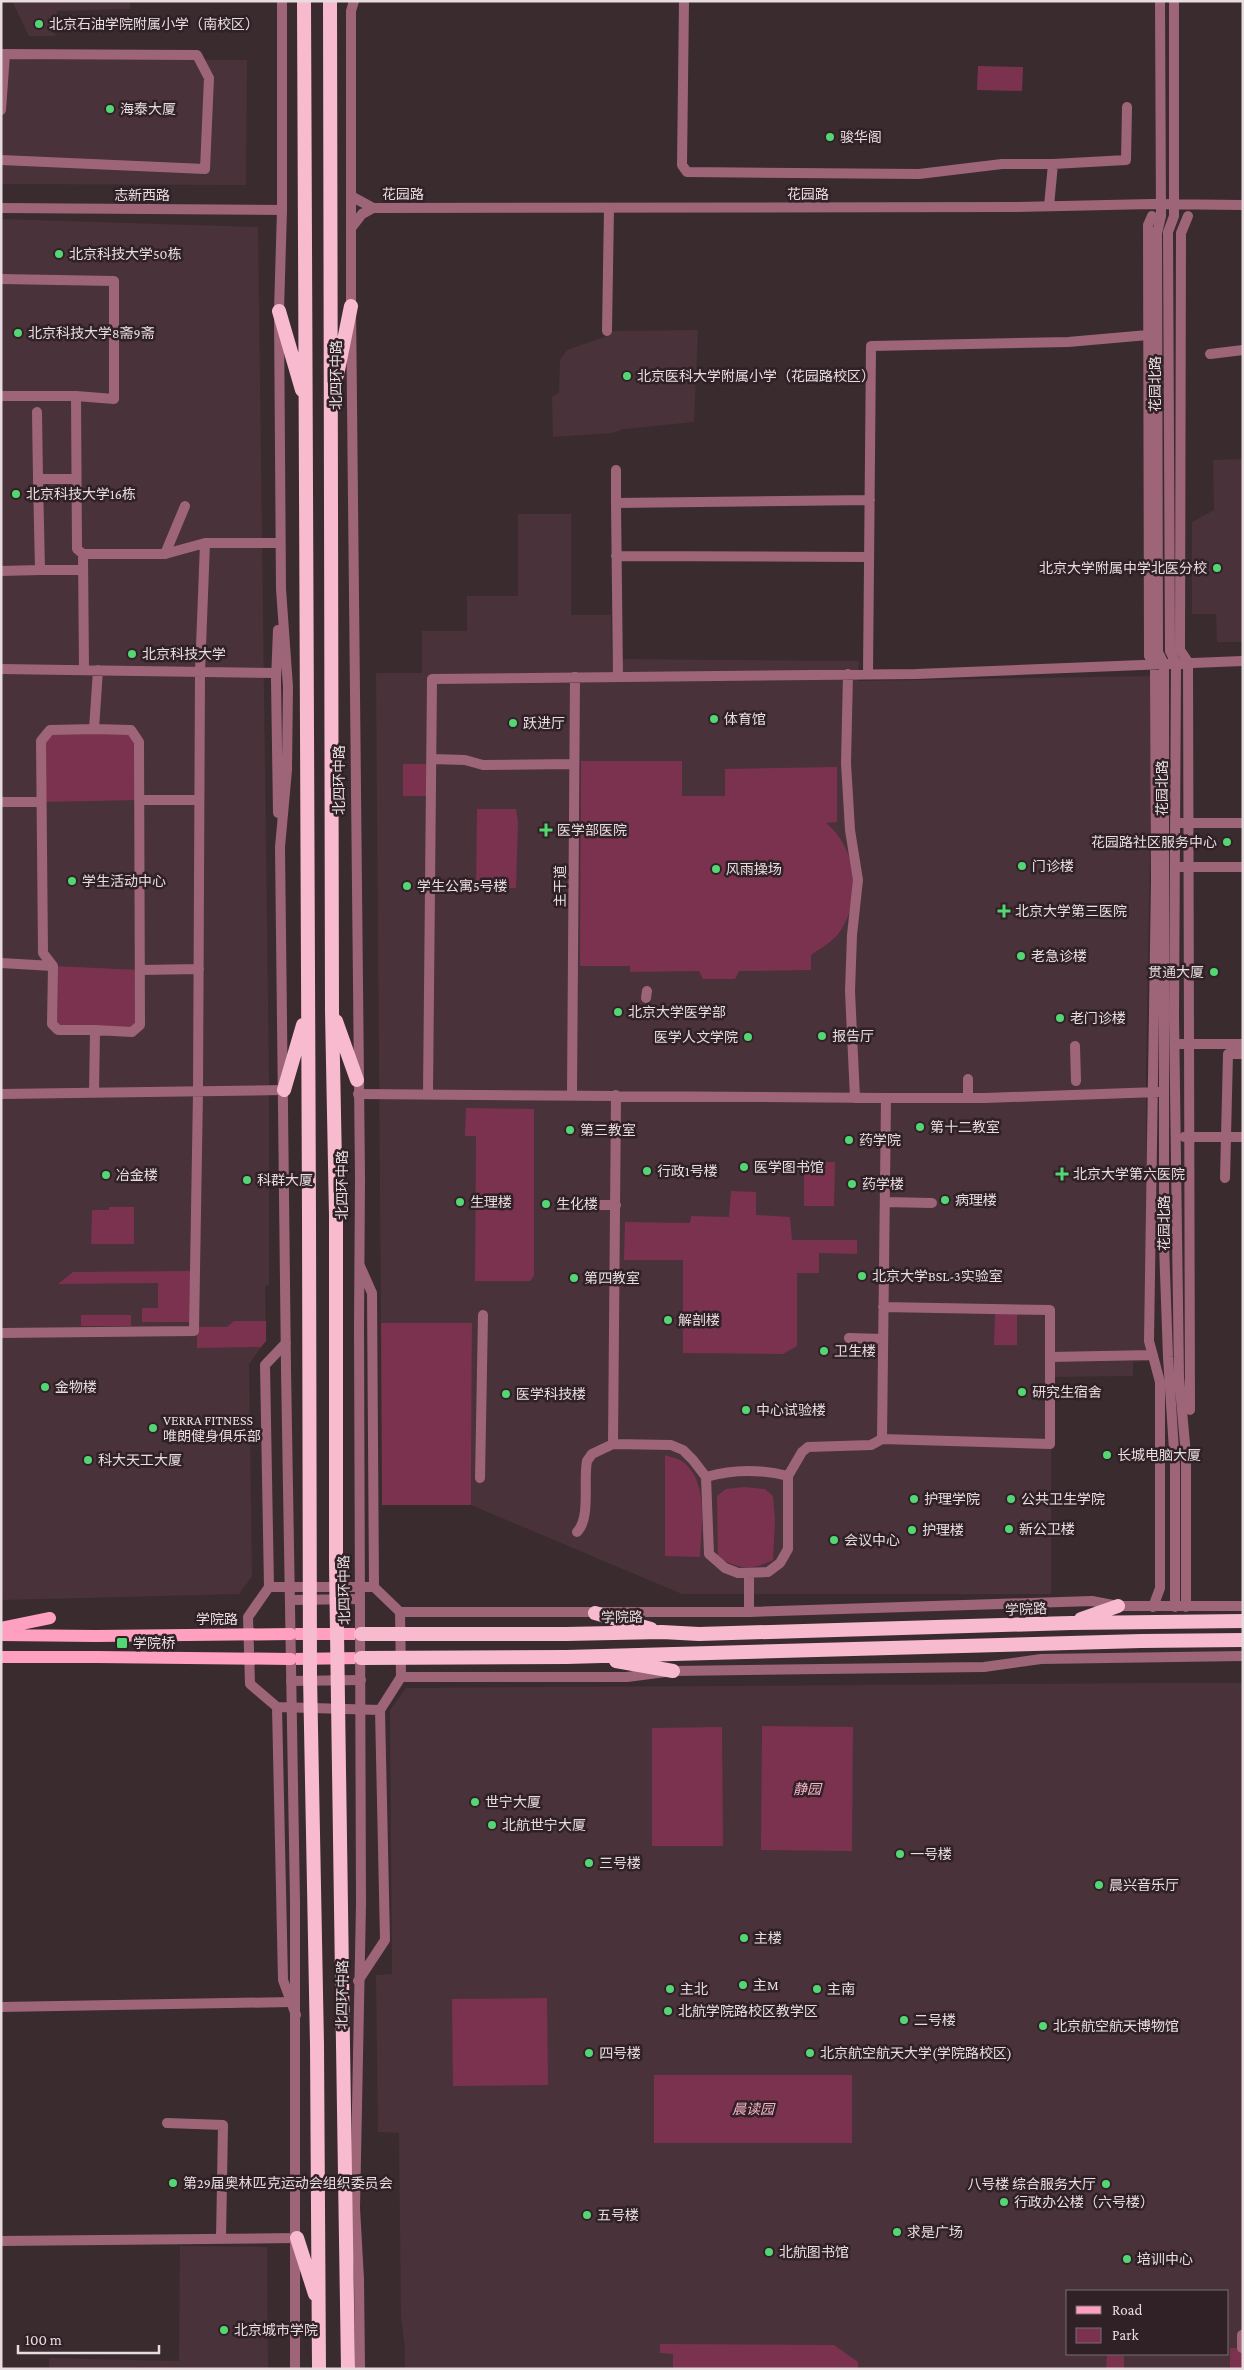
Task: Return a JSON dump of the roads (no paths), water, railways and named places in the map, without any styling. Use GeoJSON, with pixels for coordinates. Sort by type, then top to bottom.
{"type":"FeatureCollection","features":[{"type":"Feature","properties":{"kind":"highway","name":"北四环中路"},"geometry":{"type":"LineString","coordinates":[[304,1],[307,406],[310,1675],[317,2045],[320,2369]]}},
{"type":"Feature","properties":{"kind":"highway","name":"北四环中路"},"geometry":{"type":"LineString","coordinates":[[330,1],[332,1011],[336,1216],[336,1563],[348,2369]]}},
{"type":"Feature","properties":{"kind":"highway"},"geometry":{"type":"LineString","coordinates":[[332,403],[351,306]]}},
{"type":"Feature","properties":{"kind":"highway"},"geometry":{"type":"LineString","coordinates":[[279,311],[307,406]]}},
{"type":"Feature","properties":{"kind":"highway"},"geometry":{"type":"LineString","coordinates":[[284,1090],[307,1010]]}},
{"type":"Feature","properties":{"kind":"highway"},"geometry":{"type":"LineString","coordinates":[[332,1011],[358,1087]]}},
{"type":"Feature","properties":{"kind":"highway"},"geometry":{"type":"LineString","coordinates":[[1071,1622],[1118,1606]]}},
{"type":"Feature","properties":{"kind":"highway"},"geometry":{"type":"LineString","coordinates":[[595,1613],[662,1632]]}},
{"type":"Feature","properties":{"kind":"highway","name":"学院路"},"geometry":{"type":"LineString","coordinates":[[361,1634],[662,1632],[699,1634],[1010,1626],[1071,1622],[1243,1621]]}},
{"type":"Feature","properties":{"kind":"highway"},"geometry":{"type":"LineString","coordinates":[[593,1658],[628,1655],[980,1645],[1243,1640]]}},
{"type":"Feature","properties":{"kind":"highway"},"geometry":{"type":"LineString","coordinates":[[361,1658],[593,1658],[673,1670]]}},
{"type":"Feature","properties":{"kind":"highway"},"geometry":{"type":"LineString","coordinates":[[348,2305],[355,2208]]}},
{"type":"Feature","properties":{"kind":"highway"},"geometry":{"type":"LineString","coordinates":[[297,2238],[320,2309]]}},
{"type":"Feature","properties":{"kind":"main road"},"geometry":{"type":"LineString","coordinates":[[1,1628],[50,1618]]}},
{"type":"Feature","properties":{"kind":"main road","name":"学院路"},"geometry":{"type":"LineString","coordinates":[[1,1635],[361,1634]]}},
{"type":"Feature","properties":{"kind":"main road"},"geometry":{"type":"LineString","coordinates":[[1,1657],[361,1658]]}},
{"type":"Feature","properties":{"kind":"street"},"geometry":{"type":"LineString","coordinates":[[282,1],[282,210],[279,311],[280,589],[276,673],[276,772],[280,847],[286,1369],[296,1903],[297,2238],[295,2369]]}},
{"type":"Feature","properties":{"kind":"street","name":"北四环中路"},"geometry":{"type":"LineString","coordinates":[[354,1],[351,11],[351,306],[361,1634],[360,1904],[355,2208],[359,2279],[360,2369]]}},
{"type":"Feature","properties":{"kind":"street"},"geometry":{"type":"LineString","coordinates":[[684,1],[682,165],[687,172],[919,174],[1002,164],[1053,164],[1126,160],[1127,107]]}},
{"type":"Feature","properties":{"kind":"street","name":"花园北路"},"geometry":{"type":"LineString","coordinates":[[1160,1],[1161,216],[1157,233],[1152,336],[1158,652],[1160,665],[1164,1245],[1168,1357],[1175,1466],[1175,1607]]}},
{"type":"Feature","properties":{"kind":"street","name":"花园北路"},"geometry":{"type":"LineString","coordinates":[[1174,1],[1174,216],[1168,232],[1170,652],[1176,663],[1175,1044],[1179,1377],[1186,1455],[1186,1606]]}},
{"type":"Feature","properties":{"kind":"street"},"geometry":{"type":"LineString","coordinates":[[1,110],[3,54],[197,55],[209,78],[205,169],[1,160]]}},
{"type":"Feature","properties":{"kind":"street"},"geometry":{"type":"LineString","coordinates":[[1048,206],[1053,164]]}},
{"type":"Feature","properties":{"kind":"street"},"geometry":{"type":"LineString","coordinates":[[351,196],[374,208]]}},
{"type":"Feature","properties":{"kind":"street","name":"花园路"},"geometry":{"type":"LineString","coordinates":[[374,208],[1243,205]]}},
{"type":"Feature","properties":{"kind":"street","name":"志新西路"},"geometry":{"type":"LineString","coordinates":[[1,208],[282,210]]}},
{"type":"Feature","properties":{"kind":"street"},"geometry":{"type":"LineString","coordinates":[[351,228],[362,214],[374,208]]}},
{"type":"Feature","properties":{"kind":"street"},"geometry":{"type":"LineString","coordinates":[[607,331],[608,208]]}},
{"type":"Feature","properties":{"kind":"street"},"geometry":{"type":"LineString","coordinates":[[868,674],[871,346],[1068,342],[1152,336],[1148,225],[1152,216]]}},
{"type":"Feature","properties":{"kind":"street"},"geometry":{"type":"LineString","coordinates":[[1188,216],[1181,233],[1180,650],[1188,662],[1190,1410]]}},
{"type":"Feature","properties":{"kind":"street"},"geometry":{"type":"LineString","coordinates":[[1,279],[114,281],[114,399],[76,396],[1,396]]}},
{"type":"Feature","properties":{"kind":"street"},"geometry":{"type":"LineString","coordinates":[[1210,354],[1243,350]]}},
{"type":"Feature","properties":{"kind":"street"},"geometry":{"type":"LineString","coordinates":[[76,396],[77,549],[83,554],[165,554],[206,542],[280,543]]}},
{"type":"Feature","properties":{"kind":"street"},"geometry":{"type":"LineString","coordinates":[[37,412],[40,570]]}},
{"type":"Feature","properties":{"kind":"street"},"geometry":{"type":"LineString","coordinates":[[616,470],[618,677]]}},
{"type":"Feature","properties":{"kind":"street"},"geometry":{"type":"LineString","coordinates":[[38,479],[76,478]]}},
{"type":"Feature","properties":{"kind":"street"},"geometry":{"type":"LineString","coordinates":[[616,503],[870,500]]}},
{"type":"Feature","properties":{"kind":"street"},"geometry":{"type":"LineString","coordinates":[[165,554],[185,506]]}},
{"type":"Feature","properties":{"kind":"street"},"geometry":{"type":"LineString","coordinates":[[1,1333],[194,1331],[198,1092],[200,672],[206,542]]}},
{"type":"Feature","properties":{"kind":"street"},"geometry":{"type":"LineString","coordinates":[[83,554],[84,670]]}},
{"type":"Feature","properties":{"kind":"street"},"geometry":{"type":"LineString","coordinates":[[616,556],[870,557]]}},
{"type":"Feature","properties":{"kind":"street"},"geometry":{"type":"LineString","coordinates":[[1,571],[82,570]]}},
{"type":"Feature","properties":{"kind":"street"},"geometry":{"type":"LineString","coordinates":[[280,589],[288,687],[287,770],[280,847]]}},
{"type":"Feature","properties":{"kind":"street"},"geometry":{"type":"LineString","coordinates":[[428,1094],[432,679],[944,674],[1243,661]]}},
{"type":"Feature","properties":{"kind":"street"},"geometry":{"type":"LineString","coordinates":[[1153,1607],[1160,1588],[1160,1382],[1149,1341],[1160,665]]}},
{"type":"Feature","properties":{"kind":"street"},"geometry":{"type":"LineString","coordinates":[[1,669],[276,673]]}},
{"type":"Feature","properties":{"kind":"street"},"geometry":{"type":"LineString","coordinates":[[94,729],[98,670]]}},
{"type":"Feature","properties":{"kind":"street"},"geometry":{"type":"LineString","coordinates":[[848,674],[846,763],[850,830],[858,880],[852,935],[850,991],[855,1098]]}},
{"type":"Feature","properties":{"kind":"street","name":"主干道"},"geometry":{"type":"LineString","coordinates":[[572,1094],[575,677]]}},
{"type":"Feature","properties":{"kind":"street"},"geometry":{"type":"LineString","coordinates":[[50,730],[131,730],[139,742],[140,800],[140,1025],[132,1032],[58,1030],[52,1024],[53,966],[43,953],[41,741],[50,730]]}},
{"type":"Feature","properties":{"kind":"street"},"geometry":{"type":"LineString","coordinates":[[432,759],[465,760],[483,765],[574,764]]}},
{"type":"Feature","properties":{"kind":"street"},"geometry":{"type":"LineString","coordinates":[[140,800],[200,800]]}},
{"type":"Feature","properties":{"kind":"street"},"geometry":{"type":"LineString","coordinates":[[1,802],[41,802]]}},
{"type":"Feature","properties":{"kind":"street"},"geometry":{"type":"LineString","coordinates":[[1176,823],[1243,822]]}},
{"type":"Feature","properties":{"kind":"street"},"geometry":{"type":"LineString","coordinates":[[1176,867],[1243,867]]}},
{"type":"Feature","properties":{"kind":"street"},"geometry":{"type":"LineString","coordinates":[[1,964],[53,966]]}},
{"type":"Feature","properties":{"kind":"street"},"geometry":{"type":"LineString","coordinates":[[140,970],[199,969]]}},
{"type":"Feature","properties":{"kind":"street"},"geometry":{"type":"LineString","coordinates":[[94,1093],[95,1030]]}},
{"type":"Feature","properties":{"kind":"street"},"geometry":{"type":"LineString","coordinates":[[1175,1044],[1243,1044]]}},
{"type":"Feature","properties":{"kind":"street"},"geometry":{"type":"LineString","coordinates":[[1075,1046],[1076,1081]]}},
{"type":"Feature","properties":{"kind":"street"},"geometry":{"type":"LineString","coordinates":[[1226,1178],[1228,1054],[1243,1054]]}},
{"type":"Feature","properties":{"kind":"street"},"geometry":{"type":"LineString","coordinates":[[968,1079],[968,1098]]}},
{"type":"Feature","properties":{"kind":"street"},"geometry":{"type":"LineString","coordinates":[[358,1087],[428,1094],[855,1098],[968,1098],[1164,1092]]}},
{"type":"Feature","properties":{"kind":"street"},"geometry":{"type":"LineString","coordinates":[[1,1094],[284,1090]]}},
{"type":"Feature","properties":{"kind":"street"},"geometry":{"type":"LineString","coordinates":[[613,1444],[616,1095]]}},
{"type":"Feature","properties":{"kind":"street"},"geometry":{"type":"LineString","coordinates":[[882,1438],[886,1098]]}},
{"type":"Feature","properties":{"kind":"street"},"geometry":{"type":"LineString","coordinates":[[1177,1137],[1243,1137]]}},
{"type":"Feature","properties":{"kind":"street"},"geometry":{"type":"LineString","coordinates":[[885,1202],[932,1203]]}},
{"type":"Feature","properties":{"kind":"street"},"geometry":{"type":"LineString","coordinates":[[570,1205],[616,1206]]}},
{"type":"Feature","properties":{"kind":"street"},"geometry":{"type":"LineString","coordinates":[[358,1260],[372,1293],[374,1587]]}},
{"type":"Feature","properties":{"kind":"street"},"geometry":{"type":"LineString","coordinates":[[576,1532],[582,1527],[585,1518],[587,1460],[592,1454],[613,1444],[671,1445],[683,1450],[706,1477],[709,1554],[725,1568],[749,1574],[768,1572],[780,1563],[788,1549],[788,1476],[802,1452],[808,1447],[871,1445],[882,1438],[1050,1444],[1050,1310],[883,1307]]}},
{"type":"Feature","properties":{"kind":"street"},"geometry":{"type":"LineString","coordinates":[[480,1478],[483,1315]]}},
{"type":"Feature","properties":{"kind":"street"},"geometry":{"type":"LineString","coordinates":[[849,1338],[883,1338]]}},
{"type":"Feature","properties":{"kind":"street"},"geometry":{"type":"LineString","coordinates":[[286,1343],[265,1365],[268,1587],[248,1617],[250,1684],[277,1707],[380,1710]]}},
{"type":"Feature","properties":{"kind":"street"},"geometry":{"type":"LineString","coordinates":[[1050,1357],[1153,1355]]}},
{"type":"Feature","properties":{"kind":"street"},"geometry":{"type":"LineString","coordinates":[[706,1477],[725,1472],[763,1470],[788,1476]]}},
{"type":"Feature","properties":{"kind":"street"},"geometry":{"type":"LineString","coordinates":[[749,1574],[749,1612]]}},
{"type":"Feature","properties":{"kind":"street"},"geometry":{"type":"LineString","coordinates":[[268,1587],[374,1587],[400,1612],[401,1677],[380,1710],[385,1940],[358,1981]]}},
{"type":"Feature","properties":{"kind":"street"},"geometry":{"type":"LineString","coordinates":[[290,1600],[360,1599]]}},
{"type":"Feature","properties":{"kind":"street","name":"学院路"},"geometry":{"type":"LineString","coordinates":[[400,1612],[749,1612],[1092,1601],[1118,1606],[1243,1606]]}},
{"type":"Feature","properties":{"kind":"street"},"geometry":{"type":"LineString","coordinates":[[401,1677],[627,1677],[673,1670],[984,1667],[1041,1659],[1243,1656]]}},
{"type":"Feature","properties":{"kind":"street"},"geometry":{"type":"LineString","coordinates":[[292,1681],[361,1680]]}},
{"type":"Feature","properties":{"kind":"street"},"geometry":{"type":"LineString","coordinates":[[277,1707],[283,1980],[296,2015]]}},
{"type":"Feature","properties":{"kind":"street"},"geometry":{"type":"LineString","coordinates":[[1,2007],[291,2002]]}},
{"type":"Feature","properties":{"kind":"street"},"geometry":{"type":"LineString","coordinates":[[167,2123],[223,2125],[221,2239]]}},
{"type":"Feature","properties":{"kind":"street"},"geometry":{"type":"LineString","coordinates":[[1,2241],[297,2238]]}},
{"type":"Feature","properties":{"kind":"street"},"geometry":{"type":"LineString","coordinates":[[1242,2335],[1242,2348]]}},
{"type":"Feature","properties":{"kind":"place","name":"北京石油学院附属小学（南校区）"},"geometry":{"type":"Point","coordinates":[39,24]}},
{"type":"Feature","properties":{"kind":"place","name":"海泰大厦"},"geometry":{"type":"Point","coordinates":[110,109]}},
{"type":"Feature","properties":{"kind":"place","name":"骏华阁"},"geometry":{"type":"Point","coordinates":[830,137]}},
{"type":"Feature","properties":{"kind":"place","name":"北京科技大学50栋"},"geometry":{"type":"Point","coordinates":[59,254]}},
{"type":"Feature","properties":{"kind":"place","name":"北京科技大学8斋9斋"},"geometry":{"type":"Point","coordinates":[18,333]}},
{"type":"Feature","properties":{"kind":"place","name":"北京医科大学附属小学（花园路校区）"},"geometry":{"type":"Point","coordinates":[627,376]}},
{"type":"Feature","properties":{"kind":"place","name":"北京科技大学16栋"},"geometry":{"type":"Point","coordinates":[16,494]}},
{"type":"Feature","properties":{"kind":"place","name":"北京大学附属中学北医分校"},"geometry":{"type":"Point","coordinates":[1217,568]}},
{"type":"Feature","properties":{"kind":"place","name":"北京科技大学"},"geometry":{"type":"Point","coordinates":[132,654]}},
{"type":"Feature","properties":{"kind":"place","name":"体育馆"},"geometry":{"type":"Point","coordinates":[714,719]}},
{"type":"Feature","properties":{"kind":"place","name":"跃进厅"},"geometry":{"type":"Point","coordinates":[513,723]}},
{"type":"Feature","properties":{"kind":"place","name":"医学部医院"},"geometry":{"type":"Point","coordinates":[546,830]}},
{"type":"Feature","properties":{"kind":"place","name":"花园路社区服务中心"},"geometry":{"type":"Point","coordinates":[1227,842]}},
{"type":"Feature","properties":{"kind":"place","name":"门诊楼"},"geometry":{"type":"Point","coordinates":[1022,866]}},
{"type":"Feature","properties":{"kind":"place","name":"风雨操场"},"geometry":{"type":"Point","coordinates":[716,869]}},
{"type":"Feature","properties":{"kind":"place","name":"学生活动中心"},"geometry":{"type":"Point","coordinates":[72,881]}},
{"type":"Feature","properties":{"kind":"place","name":"学生公寓5号楼"},"geometry":{"type":"Point","coordinates":[407,886]}},
{"type":"Feature","properties":{"kind":"place","name":"北京大学第三医院"},"geometry":{"type":"Point","coordinates":[1004,911]}},
{"type":"Feature","properties":{"kind":"place","name":"老急诊楼"},"geometry":{"type":"Point","coordinates":[1021,956]}},
{"type":"Feature","properties":{"kind":"place","name":"贯通大厦"},"geometry":{"type":"Point","coordinates":[1214,972]}},
{"type":"Feature","properties":{"kind":"place","name":"北京大学医学部"},"geometry":{"type":"Point","coordinates":[618,1012]}},
{"type":"Feature","properties":{"kind":"place","name":"老门诊楼"},"geometry":{"type":"Point","coordinates":[1060,1018]}},
{"type":"Feature","properties":{"kind":"place","name":"报告厅"},"geometry":{"type":"Point","coordinates":[822,1036]}},
{"type":"Feature","properties":{"kind":"place","name":"医学人文学院"},"geometry":{"type":"Point","coordinates":[748,1037]}},
{"type":"Feature","properties":{"kind":"place","name":"第十二教室"},"geometry":{"type":"Point","coordinates":[920,1127]}},
{"type":"Feature","properties":{"kind":"place","name":"第三教室"},"geometry":{"type":"Point","coordinates":[570,1130]}},
{"type":"Feature","properties":{"kind":"place","name":"药学院"},"geometry":{"type":"Point","coordinates":[849,1140]}},
{"type":"Feature","properties":{"kind":"place","name":"医学图书馆"},"geometry":{"type":"Point","coordinates":[744,1167]}},
{"type":"Feature","properties":{"kind":"place","name":"行政1号楼"},"geometry":{"type":"Point","coordinates":[647,1171]}},
{"type":"Feature","properties":{"kind":"place","name":"北京大学第六医院"},"geometry":{"type":"Point","coordinates":[1062,1174]}},
{"type":"Feature","properties":{"kind":"place","name":"冶金楼"},"geometry":{"type":"Point","coordinates":[106,1175]}},
{"type":"Feature","properties":{"kind":"place","name":"科群大厦"},"geometry":{"type":"Point","coordinates":[247,1180]}},
{"type":"Feature","properties":{"kind":"place","name":"药学楼"},"geometry":{"type":"Point","coordinates":[852,1184]}},
{"type":"Feature","properties":{"kind":"place","name":"病理楼"},"geometry":{"type":"Point","coordinates":[945,1200]}},
{"type":"Feature","properties":{"kind":"place","name":"生理楼"},"geometry":{"type":"Point","coordinates":[460,1202]}},
{"type":"Feature","properties":{"kind":"place","name":"生化楼"},"geometry":{"type":"Point","coordinates":[546,1204]}},
{"type":"Feature","properties":{"kind":"place","name":"北京大学BSL-3实验室"},"geometry":{"type":"Point","coordinates":[862,1276]}},
{"type":"Feature","properties":{"kind":"place","name":"第四教室"},"geometry":{"type":"Point","coordinates":[574,1278]}},
{"type":"Feature","properties":{"kind":"place","name":"解剖楼"},"geometry":{"type":"Point","coordinates":[668,1320]}},
{"type":"Feature","properties":{"kind":"place","name":"卫生楼"},"geometry":{"type":"Point","coordinates":[824,1351]}},
{"type":"Feature","properties":{"kind":"place","name":"金物楼"},"geometry":{"type":"Point","coordinates":[45,1387]}},
{"type":"Feature","properties":{"kind":"place","name":"研究生宿舍"},"geometry":{"type":"Point","coordinates":[1022,1392]}},
{"type":"Feature","properties":{"kind":"place","name":"医学科技楼"},"geometry":{"type":"Point","coordinates":[506,1394]}},
{"type":"Feature","properties":{"kind":"place","name":"中心试验楼"},"geometry":{"type":"Point","coordinates":[746,1410]}},
{"type":"Feature","properties":{"kind":"place","name":"VERRA FITNESS 唯朗健身俱乐部"},"geometry":{"type":"Point","coordinates":[153,1428]}},
{"type":"Feature","properties":{"kind":"place","name":"长城电脑大厦"},"geometry":{"type":"Point","coordinates":[1107,1455]}},
{"type":"Feature","properties":{"kind":"place","name":"科大天工大厦"},"geometry":{"type":"Point","coordinates":[88,1460]}},
{"type":"Feature","properties":{"kind":"place","name":"护理学院"},"geometry":{"type":"Point","coordinates":[914,1499]}},
{"type":"Feature","properties":{"kind":"place","name":"公共卫生学院"},"geometry":{"type":"Point","coordinates":[1011,1499]}},
{"type":"Feature","properties":{"kind":"place","name":"新公卫楼"},"geometry":{"type":"Point","coordinates":[1009,1529]}},
{"type":"Feature","properties":{"kind":"place","name":"护理楼"},"geometry":{"type":"Point","coordinates":[912,1530]}},
{"type":"Feature","properties":{"kind":"place","name":"会议中心"},"geometry":{"type":"Point","coordinates":[834,1540]}},
{"type":"Feature","properties":{"kind":"place","name":"学院桥"},"geometry":{"type":"Point","coordinates":[122,1643]}},
{"type":"Feature","properties":{"kind":"place","name":"世宁大厦"},"geometry":{"type":"Point","coordinates":[475,1802]}},
{"type":"Feature","properties":{"kind":"place","name":"北航世宁大厦"},"geometry":{"type":"Point","coordinates":[492,1825]}},
{"type":"Feature","properties":{"kind":"place","name":"一号楼"},"geometry":{"type":"Point","coordinates":[900,1854]}},
{"type":"Feature","properties":{"kind":"place","name":"三号楼"},"geometry":{"type":"Point","coordinates":[589,1863]}},
{"type":"Feature","properties":{"kind":"place","name":"晨兴音乐厅"},"geometry":{"type":"Point","coordinates":[1099,1885]}},
{"type":"Feature","properties":{"kind":"place","name":"主楼"},"geometry":{"type":"Point","coordinates":[744,1938]}},
{"type":"Feature","properties":{"kind":"place","name":"主M"},"geometry":{"type":"Point","coordinates":[743,1985]}},
{"type":"Feature","properties":{"kind":"place","name":"主北"},"geometry":{"type":"Point","coordinates":[670,1989]}},
{"type":"Feature","properties":{"kind":"place","name":"主南"},"geometry":{"type":"Point","coordinates":[817,1989]}},
{"type":"Feature","properties":{"kind":"place","name":"北航学院路校区教学区"},"geometry":{"type":"Point","coordinates":[668,2011]}},
{"type":"Feature","properties":{"kind":"place","name":"二号楼"},"geometry":{"type":"Point","coordinates":[904,2020]}},
{"type":"Feature","properties":{"kind":"place","name":"北京航空航天博物馆"},"geometry":{"type":"Point","coordinates":[1043,2026]}},
{"type":"Feature","properties":{"kind":"place","name":"四号楼"},"geometry":{"type":"Point","coordinates":[589,2053]}},
{"type":"Feature","properties":{"kind":"place","name":"北京航空航天大学(学院路校区)"},"geometry":{"type":"Point","coordinates":[810,2053]}},
{"type":"Feature","properties":{"kind":"place","name":"第29届奥林匹克运动会组织委员会"},"geometry":{"type":"Point","coordinates":[173,2183]}},
{"type":"Feature","properties":{"kind":"place","name":"八号楼 综合服务大厅"},"geometry":{"type":"Point","coordinates":[1106,2184]}},
{"type":"Feature","properties":{"kind":"place","name":"行政办公楼（六号楼）"},"geometry":{"type":"Point","coordinates":[1004,2202]}},
{"type":"Feature","properties":{"kind":"place","name":"五号楼"},"geometry":{"type":"Point","coordinates":[587,2215]}},
{"type":"Feature","properties":{"kind":"place","name":"求是广场"},"geometry":{"type":"Point","coordinates":[897,2232]}},
{"type":"Feature","properties":{"kind":"place","name":"北航图书馆"},"geometry":{"type":"Point","coordinates":[769,2252]}},
{"type":"Feature","properties":{"kind":"place","name":"培训中心"},"geometry":{"type":"Point","coordinates":[1127,2259]}},
{"type":"Feature","properties":{"kind":"place","name":"北京城市学院"},"geometry":{"type":"Point","coordinates":[224,2330]}},
{"type":"Feature","properties":{"kind":"park label","name":"静园"},"geometry":{"type":"Point","coordinates":[807,1789]}},
{"type":"Feature","properties":{"kind":"park label","name":"晨读园"},"geometry":{"type":"Point","coordinates":[753,2109]}}]}
